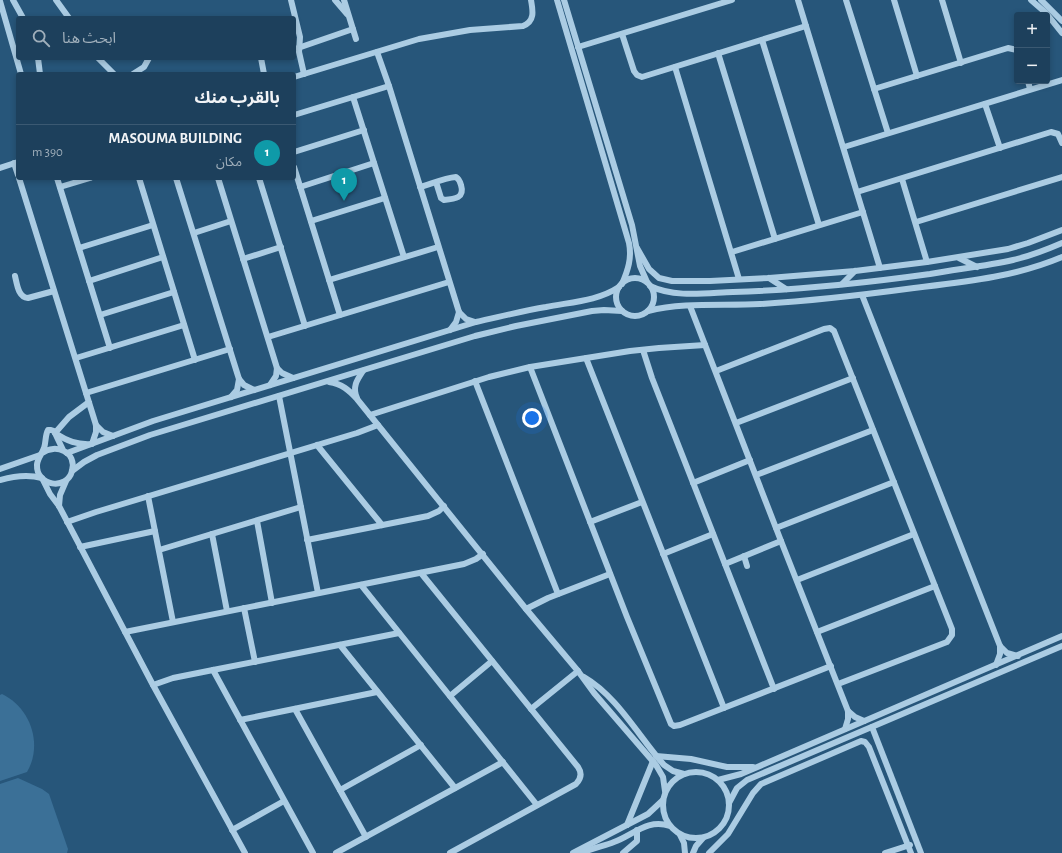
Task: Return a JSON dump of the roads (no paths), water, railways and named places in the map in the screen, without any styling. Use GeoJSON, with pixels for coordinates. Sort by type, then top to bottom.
{"type":"FeatureCollection","features":[{"type":"Feature","properties":{"kind":"street"},"geometry":{"type":"LineString","coordinates":[[13,0],[22,16]]}},
{"type":"Feature","properties":{"kind":"street"},"geometry":{"type":"LineString","coordinates":[[56,0],[68,16]]}},
{"type":"Feature","properties":{"kind":"street"},"geometry":{"type":"LineString","coordinates":[[291,0],[295,16]]}},
{"type":"Feature","properties":{"kind":"street"},"geometry":{"type":"LineString","coordinates":[[335,0],[348,15]]}},
{"type":"Feature","properties":{"kind":"street"},"geometry":{"type":"LineString","coordinates":[[344,0],[356,39]]}},
{"type":"Feature","properties":{"kind":"street"},"geometry":{"type":"LineString","coordinates":[[296,76],[419,39],[475,30],[523,26],[530,22],[532,17],[532,0]]}},
{"type":"Feature","properties":{"kind":"street"},"geometry":{"type":"LineString","coordinates":[[557,0],[629,243],[630,262],[628,271],[620,285],[616,299],[618,306],[622,311]]}},
{"type":"Feature","properties":{"kind":"street"},"geometry":{"type":"LineString","coordinates":[[564,0],[632,225],[640,266],[654,296],[651,307],[648,311]]}},
{"type":"Feature","properties":{"kind":"street"},"geometry":{"type":"LineString","coordinates":[[578,47],[732,0]]}},
{"type":"Feature","properties":{"kind":"street"},"geometry":{"type":"LineString","coordinates":[[798,0],[880,268]]}},
{"type":"Feature","properties":{"kind":"street"},"geometry":{"type":"LineString","coordinates":[[846,0],[888,133]]}},
{"type":"Feature","properties":{"kind":"street"},"geometry":{"type":"LineString","coordinates":[[894,0],[917,76]]}},
{"type":"Feature","properties":{"kind":"street"},"geometry":{"type":"LineString","coordinates":[[942,0],[961,63]]}},
{"type":"Feature","properties":{"kind":"street"},"geometry":{"type":"LineString","coordinates":[[1031,0],[1046,13],[1062,33]]}},
{"type":"Feature","properties":{"kind":"street"},"geometry":{"type":"LineString","coordinates":[[1041,0],[1062,21]]}},
{"type":"Feature","properties":{"kind":"street"},"geometry":{"type":"LineString","coordinates":[[0,1],[16,57]]}},
{"type":"Feature","properties":{"kind":"street"},"geometry":{"type":"LineString","coordinates":[[296,21],[300,38],[298,48],[304,74]]}},
{"type":"Feature","properties":{"kind":"street"},"geometry":{"type":"LineString","coordinates":[[622,34],[634,71],[637,75],[644,76],[806,26]]}},
{"type":"Feature","properties":{"kind":"street"},"geometry":{"type":"LineString","coordinates":[[298,48],[353,28]]}},
{"type":"Feature","properties":{"kind":"street"},"geometry":{"type":"LineString","coordinates":[[762,40],[819,225]]}},
{"type":"Feature","properties":{"kind":"street"},"geometry":{"type":"LineString","coordinates":[[874,89],[1008,48],[1014,49]]}},
{"type":"Feature","properties":{"kind":"street"},"geometry":{"type":"LineString","coordinates":[[376,52],[389,86],[459,312],[466,319],[476,322]]}},
{"type":"Feature","properties":{"kind":"street"},"geometry":{"type":"LineString","coordinates":[[718,54],[775,239]]}},
{"type":"Feature","properties":{"kind":"street"},"geometry":{"type":"LineString","coordinates":[[17,60],[20,72]]}},
{"type":"Feature","properties":{"kind":"street"},"geometry":{"type":"LineString","coordinates":[[38,60],[40,72]]}},
{"type":"Feature","properties":{"kind":"street"},"geometry":{"type":"LineString","coordinates":[[100,60],[112,72]]}},
{"type":"Feature","properties":{"kind":"street"},"geometry":{"type":"LineString","coordinates":[[136,72],[144,67],[149,60]]}},
{"type":"Feature","properties":{"kind":"street"},"geometry":{"type":"LineString","coordinates":[[261,60],[264,72]]}},
{"type":"Feature","properties":{"kind":"street"},"geometry":{"type":"LineString","coordinates":[[675,67],[739,279]]}},
{"type":"Feature","properties":{"kind":"street"},"geometry":{"type":"LineString","coordinates":[[844,147],[1062,80]]}},
{"type":"Feature","properties":{"kind":"street"},"geometry":{"type":"LineString","coordinates":[[1029,84],[1030,89]]}},
{"type":"Feature","properties":{"kind":"street"},"geometry":{"type":"LineString","coordinates":[[296,114],[389,86]]}},
{"type":"Feature","properties":{"kind":"street"},"geometry":{"type":"LineString","coordinates":[[354,97],[404,257]]}},
{"type":"Feature","properties":{"kind":"street"},"geometry":{"type":"LineString","coordinates":[[985,104],[1000,148]]}},
{"type":"Feature","properties":{"kind":"street"},"geometry":{"type":"LineString","coordinates":[[296,151],[364,130]]}},
{"type":"Feature","properties":{"kind":"street"},"geometry":{"type":"LineString","coordinates":[[857,192],[1051,132],[1058,134],[1062,143]]}},
{"type":"Feature","properties":{"kind":"street"},"geometry":{"type":"LineString","coordinates":[[0,168],[16,163]]}},
{"type":"Feature","properties":{"kind":"street"},"geometry":{"type":"LineString","coordinates":[[300,187],[374,164]]}},
{"type":"Feature","properties":{"kind":"street"},"geometry":{"type":"LineString","coordinates":[[296,174],[340,315]]}},
{"type":"Feature","properties":{"kind":"street"},"geometry":{"type":"LineString","coordinates":[[916,222],[1062,176]]}},
{"type":"Feature","properties":{"kind":"street"},"geometry":{"type":"LineString","coordinates":[[420,187],[436,182],[453,177],[460,181],[463,191],[462,194],[460,196],[444,200],[441,198],[436,182]]}},
{"type":"Feature","properties":{"kind":"street"},"geometry":{"type":"LineString","coordinates":[[902,179],[927,262]]}},
{"type":"Feature","properties":{"kind":"street"},"geometry":{"type":"LineString","coordinates":[[19,180],[96,425],[96,432],[92,444]]}},
{"type":"Feature","properties":{"kind":"street"},"geometry":{"type":"LineString","coordinates":[[58,180],[110,348]]}},
{"type":"Feature","properties":{"kind":"street"},"geometry":{"type":"LineString","coordinates":[[60,187],[83,180]]}},
{"type":"Feature","properties":{"kind":"street"},"geometry":{"type":"LineString","coordinates":[[140,180],[195,360]]}},
{"type":"Feature","properties":{"kind":"street"},"geometry":{"type":"LineString","coordinates":[[177,180],[239,379],[244,385],[254,390]]}},
{"type":"Feature","properties":{"kind":"street"},"geometry":{"type":"LineString","coordinates":[[219,180],[277,368],[276,376],[269,386]]}},
{"type":"Feature","properties":{"kind":"street"},"geometry":{"type":"LineString","coordinates":[[260,180],[306,326]]}},
{"type":"Feature","properties":{"kind":"street"},"geometry":{"type":"LineString","coordinates":[[311,221],[385,198]]}},
{"type":"Feature","properties":{"kind":"street"},"geometry":{"type":"LineString","coordinates":[[732,252],[863,212]]}},
{"type":"Feature","properties":{"kind":"street"},"geometry":{"type":"LineString","coordinates":[[194,233],[231,220]]}},
{"type":"Feature","properties":{"kind":"street"},"geometry":{"type":"LineString","coordinates":[[78,248],[153,224]]}},
{"type":"Feature","properties":{"kind":"street"},"geometry":{"type":"LineString","coordinates":[[637,248],[649,269],[659,278],[672,281],[710,281],[855,271],[959,258],[1018,246],[1062,230]]}},
{"type":"Feature","properties":{"kind":"street"},"geometry":{"type":"LineString","coordinates":[[0,469],[41,454],[50,449],[65,452],[92,444],[153,421],[476,322],[596,298],[608,293],[625,281],[634,278],[643,280],[661,291],[674,293],[786,289],[898,278],[977,267],[1026,257],[1062,243]]}},
{"type":"Feature","properties":{"kind":"street"},"geometry":{"type":"LineString","coordinates":[[243,259],[281,247]]}},
{"type":"Feature","properties":{"kind":"street"},"geometry":{"type":"LineString","coordinates":[[329,280],[438,247]]}},
{"type":"Feature","properties":{"kind":"street"},"geometry":{"type":"LineString","coordinates":[[89,281],[163,257]]}},
{"type":"Feature","properties":{"kind":"street"},"geometry":{"type":"LineString","coordinates":[[59,506],[62,490],[72,471],[90,458],[124,444],[502,329],[592,311],[622,311],[632,316],[669,307],[767,303],[862,295],[994,277],[1031,268],[1062,257]]}},
{"type":"Feature","properties":{"kind":"street"},"geometry":{"type":"LineString","coordinates":[[959,258],[977,267]]}},
{"type":"Feature","properties":{"kind":"street"},"geometry":{"type":"LineString","coordinates":[[842,284],[855,271]]}},
{"type":"Feature","properties":{"kind":"street"},"geometry":{"type":"LineString","coordinates":[[15,276],[20,293],[24,298],[30,298],[54,291]]}},
{"type":"Feature","properties":{"kind":"street"},"geometry":{"type":"LineString","coordinates":[[769,278],[786,289]]}},
{"type":"Feature","properties":{"kind":"street"},"geometry":{"type":"LineString","coordinates":[[697,293],[710,281]]}},
{"type":"Feature","properties":{"kind":"street"},"geometry":{"type":"LineString","coordinates":[[268,337],[449,282]]}},
{"type":"Feature","properties":{"kind":"street"},"geometry":{"type":"LineString","coordinates":[[100,315],[174,292]]}},
{"type":"Feature","properties":{"kind":"street"},"geometry":{"type":"LineString","coordinates":[[862,295],[1000,646],[1000,654],[996,665]]}},
{"type":"Feature","properties":{"kind":"street"},"geometry":{"type":"LineString","coordinates":[[690,306],[848,711],[848,719],[845,729]]}},
{"type":"Feature","properties":{"kind":"street"},"geometry":{"type":"LineString","coordinates":[[450,330],[456,322],[459,312]]}},
{"type":"Feature","properties":{"kind":"street"},"geometry":{"type":"LineString","coordinates":[[76,358],[184,325]]}},
{"type":"Feature","properties":{"kind":"street"},"geometry":{"type":"LineString","coordinates":[[716,371],[827,328],[832,329],[835,333],[952,629],[952,635],[947,642],[838,684]]}},
{"type":"Feature","properties":{"kind":"street"},"geometry":{"type":"LineString","coordinates":[[370,415],[475,381],[530,367],[659,348],[705,345]]}},
{"type":"Feature","properties":{"kind":"street"},"geometry":{"type":"LineString","coordinates":[[86,393],[230,349]]}},
{"type":"Feature","properties":{"kind":"street"},"geometry":{"type":"LineString","coordinates":[[644,350],[652,378],[774,689]]}},
{"type":"Feature","properties":{"kind":"street"},"geometry":{"type":"LineString","coordinates":[[586,358],[724,708]]}},
{"type":"Feature","properties":{"kind":"street"},"geometry":{"type":"LineString","coordinates":[[530,367],[670,724],[678,726],[831,666]]}},
{"type":"Feature","properties":{"kind":"street"},"geometry":{"type":"LineString","coordinates":[[277,368],[282,373],[293,378]]}},
{"type":"Feature","properties":{"kind":"street"},"geometry":{"type":"LineString","coordinates":[[357,399],[355,385],[363,371]]}},
{"type":"Feature","properties":{"kind":"street"},"geometry":{"type":"LineString","coordinates":[[736,423],[853,378]]}},
{"type":"Feature","properties":{"kind":"street"},"geometry":{"type":"LineString","coordinates":[[229,398],[237,390],[239,379]]}},
{"type":"Feature","properties":{"kind":"street"},"geometry":{"type":"LineString","coordinates":[[475,381],[558,594]]}},
{"type":"Feature","properties":{"kind":"street"},"geometry":{"type":"LineString","coordinates":[[326,382],[342,386],[349,390],[357,399],[526,609],[578,670],[594,693],[654,759],[669,769],[684,774]]}},
{"type":"Feature","properties":{"kind":"street"},"geometry":{"type":"LineString","coordinates":[[279,396],[318,593]]}},
{"type":"Feature","properties":{"kind":"street"},"geometry":{"type":"LineString","coordinates":[[55,433],[66,420],[89,402]]}},
{"type":"Feature","properties":{"kind":"street"},"geometry":{"type":"LineString","coordinates":[[96,425],[103,432],[113,436]]}},
{"type":"Feature","properties":{"kind":"street"},"geometry":{"type":"LineString","coordinates":[[67,522],[317,444],[357,433],[378,425]]}},
{"type":"Feature","properties":{"kind":"street"},"geometry":{"type":"LineString","coordinates":[[92,444],[76,444],[68,441],[51,430],[47,432],[45,443],[38,461],[38,473],[59,506],[153,685],[245,853]]}},
{"type":"Feature","properties":{"kind":"street"},"geometry":{"type":"LineString","coordinates":[[756,475],[873,430]]}},
{"type":"Feature","properties":{"kind":"street"},"geometry":{"type":"LineString","coordinates":[[55,433],[65,452],[72,461],[72,471]]}},
{"type":"Feature","properties":{"kind":"street"},"geometry":{"type":"LineString","coordinates":[[317,444],[382,525]]}},
{"type":"Feature","properties":{"kind":"street"},"geometry":{"type":"LineString","coordinates":[[693,483],[750,460]]}},
{"type":"Feature","properties":{"kind":"street"},"geometry":{"type":"LineString","coordinates":[[0,480],[25,475],[43,479],[49,483],[55,484],[62,483],[67,480]]}},
{"type":"Feature","properties":{"kind":"street"},"geometry":{"type":"LineString","coordinates":[[776,528],[894,482]]}},
{"type":"Feature","properties":{"kind":"street"},"geometry":{"type":"LineString","coordinates":[[148,496],[173,622]]}},
{"type":"Feature","properties":{"kind":"street"},"geometry":{"type":"LineString","coordinates":[[590,522],[642,502]]}},
{"type":"Feature","properties":{"kind":"street"},"geometry":{"type":"LineString","coordinates":[[307,540],[428,516],[436,513],[444,506]]}},
{"type":"Feature","properties":{"kind":"street"},"geometry":{"type":"LineString","coordinates":[[159,550],[301,507]]}},
{"type":"Feature","properties":{"kind":"street"},"geometry":{"type":"LineString","coordinates":[[256,521],[272,603]]}},
{"type":"Feature","properties":{"kind":"street"},"geometry":{"type":"LineString","coordinates":[[80,547],[155,531]]}},
{"type":"Feature","properties":{"kind":"street"},"geometry":{"type":"LineString","coordinates":[[212,534],[227,611]]}},
{"type":"Feature","properties":{"kind":"street"},"geometry":{"type":"LineString","coordinates":[[663,554],[713,534]]}},
{"type":"Feature","properties":{"kind":"street"},"geometry":{"type":"LineString","coordinates":[[797,580],[914,534]]}},
{"type":"Feature","properties":{"kind":"street"},"geometry":{"type":"LineString","coordinates":[[725,564],[781,542]]}},
{"type":"Feature","properties":{"kind":"street"},"geometry":{"type":"LineString","coordinates":[[125,632],[468,563],[483,554]]}},
{"type":"Feature","properties":{"kind":"street"},"geometry":{"type":"LineString","coordinates":[[744,556],[747,566]]}},
{"type":"Feature","properties":{"kind":"street"},"geometry":{"type":"LineString","coordinates":[[421,573],[578,767],[581,773],[576,784],[450,853]]}},
{"type":"Feature","properties":{"kind":"street"},"geometry":{"type":"LineString","coordinates":[[526,609],[558,594],[610,574]]}},
{"type":"Feature","properties":{"kind":"street"},"geometry":{"type":"LineString","coordinates":[[361,585],[537,805]]}},
{"type":"Feature","properties":{"kind":"street"},"geometry":{"type":"LineString","coordinates":[[817,632],[935,586]]}},
{"type":"Feature","properties":{"kind":"street"},"geometry":{"type":"LineString","coordinates":[[244,608],[255,662]]}},
{"type":"Feature","properties":{"kind":"street"},"geometry":{"type":"LineString","coordinates":[[153,685],[173,678],[399,633]]}},
{"type":"Feature","properties":{"kind":"street"},"geometry":{"type":"LineString","coordinates":[[718,780],[733,777],[757,767],[1062,636]]}},
{"type":"Feature","properties":{"kind":"street"},"geometry":{"type":"LineString","coordinates":[[340,645],[455,788]]}},
{"type":"Feature","properties":{"kind":"street"},"geometry":{"type":"LineString","coordinates":[[1000,646],[1007,653],[1018,656]]}},
{"type":"Feature","properties":{"kind":"street"},"geometry":{"type":"LineString","coordinates":[[729,803],[737,788],[747,780],[1062,646]]}},
{"type":"Feature","properties":{"kind":"street"},"geometry":{"type":"LineString","coordinates":[[450,696],[492,661]]}},
{"type":"Feature","properties":{"kind":"street"},"geometry":{"type":"LineString","coordinates":[[213,670],[313,853]]}},
{"type":"Feature","properties":{"kind":"street"},"geometry":{"type":"LineString","coordinates":[[531,709],[578,670]]}},
{"type":"Feature","properties":{"kind":"street"},"geometry":{"type":"LineString","coordinates":[[240,720],[377,692]]}},
{"type":"Feature","properties":{"kind":"street"},"geometry":{"type":"LineString","coordinates":[[295,709],[366,836]]}},
{"type":"Feature","properties":{"kind":"street"},"geometry":{"type":"LineString","coordinates":[[848,711],[855,717],[864,721]]}},
{"type":"Feature","properties":{"kind":"street"},"geometry":{"type":"LineString","coordinates":[[872,728],[921,853]]}},
{"type":"Feature","properties":{"kind":"street"},"geometry":{"type":"LineString","coordinates":[[709,853],[728,834],[755,789],[761,784],[861,741],[865,742],[869,747],[911,853]]}},
{"type":"Feature","properties":{"kind":"street"},"geometry":{"type":"LineString","coordinates":[[340,790],[421,745]]}},
{"type":"Feature","properties":{"kind":"street"},"geometry":{"type":"LineString","coordinates":[[654,759],[691,759],[727,767],[757,767]]}},
{"type":"Feature","properties":{"kind":"street"},"geometry":{"type":"LineString","coordinates":[[654,759],[664,782],[665,791],[663,800],[663,814],[670,826],[680,835],[688,838],[703,838],[711,836],[723,826],[727,819],[729,803],[726,790],[718,780],[705,773],[691,772],[684,774],[673,780],[665,791]]}},
{"type":"Feature","properties":{"kind":"street"},"geometry":{"type":"LineString","coordinates":[[627,825],[654,759]]}},
{"type":"Feature","properties":{"kind":"street"},"geometry":{"type":"LineString","coordinates":[[336,853],[503,762]]}},
{"type":"Feature","properties":{"kind":"street"},"geometry":{"type":"LineString","coordinates":[[573,853],[652,811],[663,800]]}},
{"type":"Feature","properties":{"kind":"street"},"geometry":{"type":"LineString","coordinates":[[232,830],[284,801]]}},
{"type":"Feature","properties":{"kind":"street"},"geometry":{"type":"LineString","coordinates":[[582,853],[598,850],[645,826],[655,824],[670,826]]}},
{"type":"Feature","properties":{"kind":"street"},"geometry":{"type":"LineString","coordinates":[[623,853],[636,843],[637,830]]}},
{"type":"Feature","properties":{"kind":"street"},"geometry":{"type":"LineString","coordinates":[[680,835],[684,843],[686,853]]}},
{"type":"Feature","properties":{"kind":"street"},"geometry":{"type":"LineString","coordinates":[[693,853],[696,846],[703,838]]}},
{"type":"Feature","properties":{"kind":"street"},"geometry":{"type":"LineString","coordinates":[[885,853],[917,843]]}},
{"type":"Feature","properties":{"kind":"place","name":"MASOUMA BUILDING"},"geometry":{"type":"Point","coordinates":[344,201]}}]}
